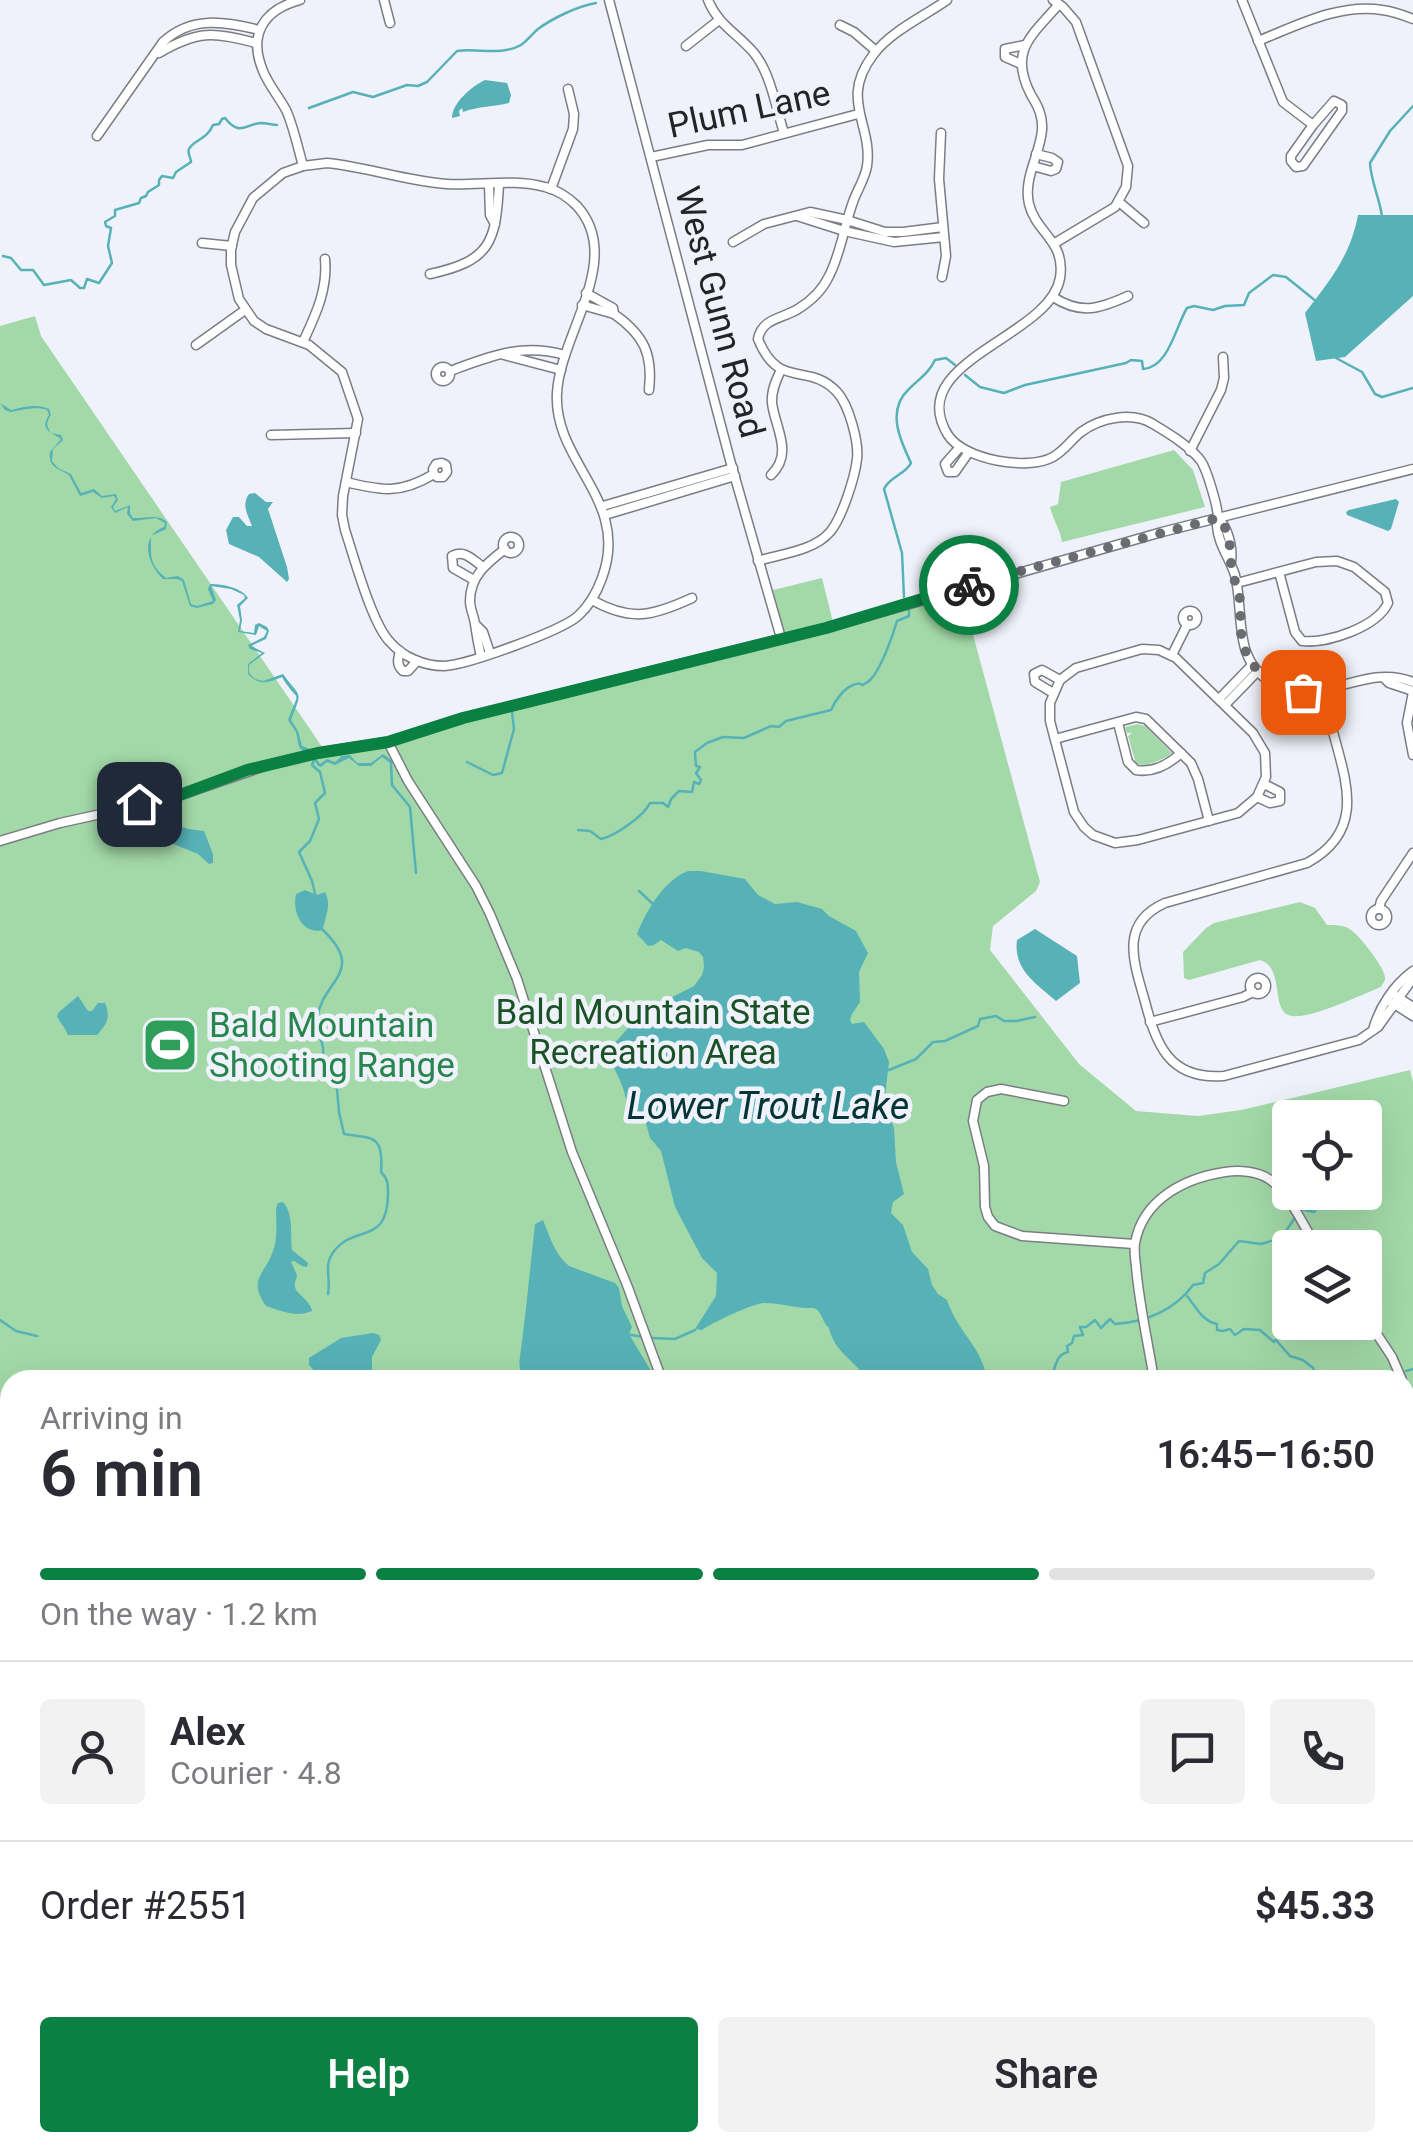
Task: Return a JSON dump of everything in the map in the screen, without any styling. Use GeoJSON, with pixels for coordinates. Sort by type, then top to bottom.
{"type":"FeatureCollection","features":[{"type":"Feature","properties":{"kind":"street"},"geometry":{"type":"LineString","coordinates":[[300,0],[283,5],[270,15],[258,30],[256,43],[262,68],[289,116],[302,166]]}},
{"type":"Feature","properties":{"kind":"street"},"geometry":{"type":"LineString","coordinates":[[384,0],[390,23]]}},
{"type":"Feature","properties":{"kind":"street","name":"West Gunn Road"},"geometry":{"type":"LineString","coordinates":[[609,0],[781,638]]}},
{"type":"Feature","properties":{"kind":"street"},"geometry":{"type":"LineString","coordinates":[[708,0],[719,20],[756,55],[784,134]]}},
{"type":"Feature","properties":{"kind":"street"},"geometry":{"type":"LineString","coordinates":[[926,0],[932,10]]}},
{"type":"Feature","properties":{"kind":"street"},"geometry":{"type":"LineString","coordinates":[[758,561],[808,546],[830,533],[842,509],[857,459],[846,406],[838,392],[817,378],[781,370],[770,362],[758,339],[760,329],[798,310],[828,279],[868,164],[858,114],[861,76],[876,51],[947,0]]}},
{"type":"Feature","properties":{"kind":"street"},"geometry":{"type":"LineString","coordinates":[[1242,0],[1283,102],[1313,125]]}},
{"type":"Feature","properties":{"kind":"street"},"geometry":{"type":"LineString","coordinates":[[1054,243],[1097,220],[1119,202],[1128,177],[1125,153],[1076,22],[1056,2],[1025,45],[1021,64],[1024,81],[1042,119],[1028,193],[1030,206],[1054,243],[1060,276],[1053,297],[1037,313],[966,364],[946,386],[942,393],[942,417],[947,433],[975,456],[1022,463],[1058,454],[1091,426],[1129,416],[1152,423],[1190,451],[1205,469],[1217,526],[1237,583],[1244,648],[1255,668],[1272,683],[1303,692],[1391,676],[1413,682]]}},
{"type":"Feature","properties":{"kind":"street"},"geometry":{"type":"LineString","coordinates":[[1258,41],[1328,14],[1350,10],[1377,9],[1413,18]]}},
{"type":"Feature","properties":{"kind":"street"},"geometry":{"type":"LineString","coordinates":[[686,46],[719,20]]}},
{"type":"Feature","properties":{"kind":"street"},"geometry":{"type":"LineString","coordinates":[[98,136],[163,42],[182,28],[206,22],[258,30]]}},
{"type":"Feature","properties":{"kind":"street"},"geometry":{"type":"LineString","coordinates":[[840,25],[876,51]]}},
{"type":"Feature","properties":{"kind":"street"},"geometry":{"type":"LineString","coordinates":[[182,28],[186,39]]}},
{"type":"Feature","properties":{"kind":"street"},"geometry":{"type":"LineString","coordinates":[[155,56],[186,39],[218,34],[256,43]]}},
{"type":"Feature","properties":{"kind":"street"},"geometry":{"type":"LineString","coordinates":[[1021,64],[1006,57],[1005,49],[1025,45]]}},
{"type":"Feature","properties":{"kind":"street"},"geometry":{"type":"LineString","coordinates":[[551,188],[573,128],[568,89]]}},
{"type":"Feature","properties":{"kind":"street"},"geometry":{"type":"LineString","coordinates":[[1340,102],[1342,111],[1303,166],[1296,167],[1292,156],[1313,125],[1331,103],[1340,102]]}},
{"type":"Feature","properties":{"kind":"street","name":"Plum Lane"},"geometry":{"type":"LineString","coordinates":[[651,157],[708,145],[742,145],[858,114]]}},
{"type":"Feature","properties":{"kind":"street"},"geometry":{"type":"LineString","coordinates":[[940,134],[938,180],[946,256],[942,277]]}},
{"type":"Feature","properties":{"kind":"street"},"geometry":{"type":"LineString","coordinates":[[1033,166],[1056,169],[1056,161],[1036,154]]}},
{"type":"Feature","properties":{"kind":"street"},"geometry":{"type":"LineString","coordinates":[[327,162],[424,182],[530,184],[551,188],[576,206],[590,228],[596,261],[556,396],[567,443],[604,511],[607,562],[592,600],[580,614],[556,630],[448,666],[417,661],[400,651],[378,624],[342,515],[358,419],[342,372],[303,342],[254,321],[234,286],[232,246],[239,221],[253,198],[283,173],[302,166],[327,162]]}},
{"type":"Feature","properties":{"kind":"street"},"geometry":{"type":"LineString","coordinates":[[430,274],[458,268],[490,244],[494,184]]}},
{"type":"Feature","properties":{"kind":"street"},"geometry":{"type":"LineString","coordinates":[[1119,202],[1144,223]]}},
{"type":"Feature","properties":{"kind":"street"},"geometry":{"type":"LineString","coordinates":[[733,242],[764,224],[810,212],[847,220],[873,234]]}},
{"type":"Feature","properties":{"kind":"street"},"geometry":{"type":"LineString","coordinates":[[798,216],[844,231],[904,237],[944,232]]}},
{"type":"Feature","properties":{"kind":"street"},"geometry":{"type":"LineString","coordinates":[[202,243],[232,246]]}},
{"type":"Feature","properties":{"kind":"street"},"geometry":{"type":"LineString","coordinates":[[303,342],[320,306],[325,259]]}},
{"type":"Feature","properties":{"kind":"street"},"geometry":{"type":"LineString","coordinates":[[586,293],[613,308],[614,314]]}},
{"type":"Feature","properties":{"kind":"street"},"geometry":{"type":"LineString","coordinates":[[1053,297],[1081,309],[1104,307],[1128,296]]}},
{"type":"Feature","properties":{"kind":"street"},"geometry":{"type":"LineString","coordinates":[[582,304],[614,314],[628,324],[645,346],[650,366],[649,390]]}},
{"type":"Feature","properties":{"kind":"street"},"geometry":{"type":"LineString","coordinates":[[196,345],[245,310]]}},
{"type":"Feature","properties":{"kind":"street"},"geometry":{"type":"LineString","coordinates":[[450,371],[500,354],[532,349],[566,355]]}},
{"type":"Feature","properties":{"kind":"street"},"geometry":{"type":"LineString","coordinates":[[500,354],[561,370]]}},
{"type":"Feature","properties":{"kind":"street"},"geometry":{"type":"LineString","coordinates":[[1190,451],[1221,390],[1224,357]]}},
{"type":"Feature","properties":{"kind":"street"},"geometry":{"type":"LineString","coordinates":[[771,475],[784,454],[772,402],[781,370]]}},
{"type":"Feature","properties":{"kind":"street"},"geometry":{"type":"LineString","coordinates":[[270,435],[356,433]]}},
{"type":"Feature","properties":{"kind":"street"},"geometry":{"type":"LineString","coordinates":[[0,841],[169,799],[247,770],[388,742],[463,718],[781,638],[1218,518],[1413,469]]}},
{"type":"Feature","properties":{"kind":"street"},"geometry":{"type":"LineString","coordinates":[[604,511],[734,472]]}},
{"type":"Feature","properties":{"kind":"street"},"geometry":{"type":"LineString","coordinates":[[346,482],[385,490],[404,488],[434,474]]}},
{"type":"Feature","properties":{"kind":"street"},"geometry":{"type":"LineString","coordinates":[[486,654],[475,636],[470,602],[474,580],[505,549]]}},
{"type":"Feature","properties":{"kind":"street"},"geometry":{"type":"LineString","coordinates":[[474,580],[452,568],[452,556],[464,553],[483,567]]}},
{"type":"Feature","properties":{"kind":"street"},"geometry":{"type":"LineString","coordinates":[[1237,583],[1279,572],[1321,561],[1343,562],[1385,592],[1387,608],[1366,627],[1306,642],[1295,632],[1279,572]]}},
{"type":"Feature","properties":{"kind":"street"},"geometry":{"type":"LineString","coordinates":[[592,600],[620,613],[643,615],[692,598]]}},
{"type":"Feature","properties":{"kind":"street"},"geometry":{"type":"LineString","coordinates":[[1172,655],[1186,625]]}},
{"type":"Feature","properties":{"kind":"street"},"geometry":{"type":"LineString","coordinates":[[1154,649],[1172,655],[1261,743],[1266,766],[1264,784],[1257,797],[1238,813],[1126,843],[1098,838],[1074,812],[1050,714],[1053,693],[1060,680],[1080,666],[1136,650],[1154,649]]}},
{"type":"Feature","properties":{"kind":"street"},"geometry":{"type":"LineString","coordinates":[[400,651],[398,662],[403,671],[417,661]]}},
{"type":"Feature","properties":{"kind":"street"},"geometry":{"type":"LineString","coordinates":[[1222,702],[1255,668]]}},
{"type":"Feature","properties":{"kind":"street"},"geometry":{"type":"LineString","coordinates":[[1053,693],[1035,682],[1034,674],[1042,670],[1060,680]]}},
{"type":"Feature","properties":{"kind":"street"},"geometry":{"type":"LineString","coordinates":[[1384,678],[1413,692],[1406,723],[1413,755]]}},
{"type":"Feature","properties":{"kind":"street"},"geometry":{"type":"LineString","coordinates":[[1322,690],[1331,706],[1331,724],[1348,793],[1347,814],[1340,833],[1327,850],[1307,864],[1165,903],[1150,912],[1136,931],[1132,950],[1150,1022],[1159,1045],[1173,1062],[1190,1072],[1213,1077],[1230,1075],[1354,1042],[1378,1027],[1393,998],[1413,974]]}},
{"type":"Feature","properties":{"kind":"street"},"geometry":{"type":"LineString","coordinates":[[1055,739],[1140,717],[1146,719],[1181,753],[1196,774],[1209,821]]}},
{"type":"Feature","properties":{"kind":"street"},"geometry":{"type":"LineString","coordinates":[[1118,722],[1128,762],[1136,770],[1163,766],[1181,753]]}},
{"type":"Feature","properties":{"kind":"street"},"geometry":{"type":"LineString","coordinates":[[388,742],[490,914],[517,979],[572,1152],[658,1370]]}},
{"type":"Feature","properties":{"kind":"street"},"geometry":{"type":"LineString","coordinates":[[1257,797],[1274,804],[1280,801],[1280,792],[1264,784]]}},
{"type":"Feature","properties":{"kind":"street"},"geometry":{"type":"LineString","coordinates":[[1379,909],[1413,853]]}},
{"type":"Feature","properties":{"kind":"street"},"geometry":{"type":"LineString","coordinates":[[1150,1022],[1253,992]]}},
{"type":"Feature","properties":{"kind":"street"},"geometry":{"type":"LineString","coordinates":[[1393,998],[1413,1007]]}},
{"type":"Feature","properties":{"kind":"street"},"geometry":{"type":"LineString","coordinates":[[1393,998],[1413,1016]]}},
{"type":"Feature","properties":{"kind":"street"},"geometry":{"type":"LineString","coordinates":[[1064,1101],[1001,1089],[986,1092],[977,1100],[973,1120],[984,1166],[988,1217],[995,1226],[1022,1236],[1134,1244]]}},
{"type":"Feature","properties":{"kind":"street"},"geometry":{"type":"LineString","coordinates":[[1152,1370],[1134,1244],[1155,1204],[1176,1187],[1200,1176],[1232,1171],[1264,1175],[1277,1184],[1306,1230]]}},
{"type":"Feature","properties":{"kind":"street"},"geometry":{"type":"LineString","coordinates":[[1380,1340],[1397,1370]]}},
{"type":"Feature","properties":{"kind":"green space","name":"Bald Mountain State Recreation Area"},"geometry":{"type":"Polygon","coordinates":[[[35,316],[41,336],[327,754],[962,594],[1040,882],[1036,891],[993,926],[990,950],[1079,1064],[1136,1111],[1198,1116],[1272,1103],[1272,1210],[1382,1210],[1382,1100],[1283,1100],[1410,1070],[1413,1370],[0,1370],[0,326],[35,316]]]}},
{"type":"Feature","properties":{"kind":"green space"},"geometry":{"type":"Polygon","coordinates":[[[1174,450],[1193,470],[1205,507],[1062,542],[1050,507],[1058,504],[1061,482],[1174,450]]]}},
{"type":"Feature","properties":{"kind":"green space"},"geometry":{"type":"Polygon","coordinates":[[[822,578],[833,622],[784,635],[773,590],[822,578]]]}},
{"type":"Feature","properties":{"kind":"green space"},"geometry":{"type":"Polygon","coordinates":[[[1145,726],[1172,753],[1155,762],[1136,764],[1128,736],[1132,733],[1127,733],[1125,727],[1145,726]]]}},
{"type":"Feature","properties":{"kind":"green space"},"geometry":{"type":"Polygon","coordinates":[[[1300,902],[1315,908],[1327,925],[1346,927],[1360,938],[1384,975],[1381,987],[1323,1010],[1292,1016],[1281,1007],[1273,972],[1260,960],[1189,980],[1184,978],[1183,952],[1206,928],[1300,902]]]}},
{"type":"Feature","properties":{"kind":"water"},"geometry":{"type":"Polygon","coordinates":[[[485,80],[507,83],[509,103],[463,112],[462,108],[460,116],[452,118],[464,96],[485,80]]]}},
{"type":"Feature","properties":{"kind":"water"},"geometry":{"type":"Polygon","coordinates":[[[1358,215],[1413,215],[1413,296],[1345,357],[1316,361],[1305,313],[1344,256],[1358,215]]]}},
{"type":"Feature","properties":{"kind":"water"},"geometry":{"type":"Polygon","coordinates":[[[0,403],[11,410],[35,406],[49,409],[47,424],[51,433],[46,427],[47,410],[11,412],[0,403]]]}},
{"type":"Feature","properties":{"kind":"water"},"geometry":{"type":"Polygon","coordinates":[[[51,433],[61,435],[63,440],[53,449],[52,461],[71,474],[81,493],[94,489],[102,496],[116,494],[115,511],[130,505],[133,518],[151,517],[159,518],[167,522],[166,529],[152,535],[165,523],[156,518],[133,521],[127,514],[128,507],[115,513],[111,507],[114,496],[102,498],[93,492],[80,496],[69,475],[55,467],[51,461],[50,452],[61,439],[51,433]]]}},
{"type":"Feature","properties":{"kind":"water"},"geometry":{"type":"Polygon","coordinates":[[[255,493],[266,502],[273,502],[268,509],[287,567],[287,582],[259,557],[229,544],[226,530],[233,517],[252,526],[246,502],[249,494],[255,493]]]}},
{"type":"Feature","properties":{"kind":"water"},"geometry":{"type":"Polygon","coordinates":[[[1396,499],[1399,502],[1388,531],[1346,512],[1349,510],[1396,499]]]}},
{"type":"Feature","properties":{"kind":"water"},"geometry":{"type":"Polygon","coordinates":[[[151,537],[154,564],[166,578],[178,576],[184,580],[191,604],[213,601],[210,584],[236,589],[245,594],[248,598],[240,606],[240,631],[254,633],[259,623],[269,631],[266,639],[251,646],[265,653],[249,665],[249,673],[263,681],[283,674],[294,687],[298,698],[291,720],[302,746],[310,749],[320,764],[350,755],[357,763],[371,763],[383,754],[394,762],[382,757],[371,766],[359,766],[349,758],[335,765],[327,762],[318,766],[308,751],[299,747],[288,720],[296,696],[282,677],[264,682],[256,680],[248,674],[248,664],[262,653],[248,645],[264,637],[267,631],[259,626],[256,635],[238,632],[237,605],[244,595],[211,586],[216,600],[213,604],[197,608],[190,606],[182,581],[163,579],[153,566],[148,551],[151,537]]]}},
{"type":"Feature","properties":{"kind":"water"},"geometry":{"type":"Polygon","coordinates":[[[162,810],[183,827],[204,831],[213,863],[171,843],[159,813],[162,810]]]}},
{"type":"Feature","properties":{"kind":"water","name":"Lower Trout Lake"},"geometry":{"type":"Polygon","coordinates":[[[701,871],[745,879],[758,895],[775,904],[797,902],[822,909],[856,931],[868,953],[859,972],[860,1002],[850,1020],[852,1024],[864,1022],[889,1062],[884,1104],[894,1128],[896,1162],[904,1194],[893,1202],[891,1213],[903,1225],[912,1252],[928,1269],[932,1285],[947,1300],[985,1370],[859,1370],[835,1343],[814,1308],[759,1304],[702,1330],[695,1329],[716,1296],[717,1273],[702,1258],[675,1207],[661,1151],[650,1138],[646,1123],[629,1109],[608,1056],[610,1048],[643,1012],[694,986],[702,975],[703,957],[699,952],[686,948],[678,951],[661,940],[648,946],[637,934],[651,906],[679,875],[701,871]]]}},
{"type":"Feature","properties":{"kind":"water"},"geometry":{"type":"Polygon","coordinates":[[[305,890],[317,895],[325,892],[328,906],[323,930],[309,929],[297,915],[296,894],[305,890]]]}},
{"type":"Feature","properties":{"kind":"water"},"geometry":{"type":"Polygon","coordinates":[[[1035,929],[1077,956],[1080,983],[1056,1001],[1028,975],[1019,960],[1017,940],[1035,929]]]}},
{"type":"Feature","properties":{"kind":"water"},"geometry":{"type":"Polygon","coordinates":[[[78,996],[88,1011],[105,1003],[107,1020],[97,1035],[68,1035],[57,1016],[78,996]]]}},
{"type":"Feature","properties":{"kind":"water"},"geometry":{"type":"Polygon","coordinates":[[[283,1202],[290,1218],[292,1250],[308,1263],[307,1267],[291,1262],[297,1275],[296,1289],[312,1311],[301,1314],[266,1306],[258,1289],[259,1277],[275,1246],[276,1208],[283,1202]]]}},
{"type":"Feature","properties":{"kind":"water"},"geometry":{"type":"Polygon","coordinates":[[[543,1220],[556,1251],[569,1266],[619,1288],[632,1327],[629,1334],[650,1370],[520,1370],[535,1224],[543,1220]]]}},
{"type":"Feature","properties":{"kind":"water"},"geometry":{"type":"Polygon","coordinates":[[[379,1335],[372,1370],[314,1370],[309,1358],[341,1338],[379,1335]]]}},
{"type":"Feature","properties":{"kind":"waterway"},"geometry":{"type":"LineString","coordinates":[[309,108],[353,92],[373,97],[407,85],[418,86],[427,82],[457,51],[514,48],[551,21],[596,3]]}},
{"type":"Feature","properties":{"kind":"waterway"},"geometry":{"type":"LineString","coordinates":[[1382,217],[1370,163],[1390,131],[1413,106]]}},
{"type":"Feature","properties":{"kind":"waterway"},"geometry":{"type":"LineString","coordinates":[[3,256],[11,258],[21,270],[33,270],[44,285],[71,280],[84,288],[87,279],[99,283],[112,263],[108,246],[111,228],[105,222],[115,216],[115,210],[139,203],[159,185],[162,176],[173,178],[191,162],[191,146],[222,119],[239,128],[261,123],[277,125]]}},
{"type":"Feature","properties":{"kind":"waterway"},"geometry":{"type":"LineString","coordinates":[[965,375],[980,387],[1004,393],[1131,360],[1142,361],[1143,369],[1152,367],[1165,354],[1187,308],[1213,310],[1244,305],[1249,293],[1273,275],[1286,277],[1317,302]]}},
{"type":"Feature","properties":{"kind":"waterway"},"geometry":{"type":"LineString","coordinates":[[904,597],[902,553],[884,489],[911,463],[899,435],[898,406],[935,360],[946,358],[955,365]]}},
{"type":"Feature","properties":{"kind":"waterway"},"geometry":{"type":"LineString","coordinates":[[1336,358],[1362,372],[1375,394],[1382,397],[1413,388]]}},
{"type":"Feature","properties":{"kind":"waterway"},"geometry":{"type":"LineString","coordinates":[[578,830],[590,831],[601,839],[636,819],[650,803],[668,807],[679,791],[692,792],[694,782],[699,784],[701,780],[696,773],[700,767],[696,766],[695,752],[707,743],[723,737],[744,738],[786,721],[831,710],[846,689],[863,685],[873,676],[897,621],[909,616],[909,610]]}},
{"type":"Feature","properties":{"kind":"waterway"},"geometry":{"type":"LineString","coordinates":[[467,762],[493,775],[502,773],[514,729],[512,712]]}},
{"type":"Feature","properties":{"kind":"waterway"},"geometry":{"type":"LineString","coordinates":[[314,760],[312,765],[320,772],[325,793],[315,803],[319,819],[310,841],[299,852],[316,898]]}},
{"type":"Feature","properties":{"kind":"waterway"},"geometry":{"type":"LineString","coordinates":[[391,763],[392,785],[410,807],[416,873]]}},
{"type":"Feature","properties":{"kind":"waterway"},"geometry":{"type":"LineString","coordinates":[[639,891],[653,904]]}},
{"type":"Feature","properties":{"kind":"waterway"},"geometry":{"type":"LineString","coordinates":[[323,930],[336,945],[342,967],[320,1005],[317,1019],[323,1072],[337,1089],[344,1134],[370,1138],[379,1145],[381,1172],[388,1190],[382,1222],[340,1244],[332,1254],[328,1263],[328,1294]]}},
{"type":"Feature","properties":{"kind":"waterway"},"geometry":{"type":"LineString","coordinates":[[889,1070],[916,1059],[933,1042],[945,1041],[978,1026],[980,1019],[996,1016],[1016,1021],[1035,1017]]}},
{"type":"Feature","properties":{"kind":"waterway"},"geometry":{"type":"LineString","coordinates":[[1054,1370],[1074,1336],[1083,1335],[1080,1327],[1095,1320],[1101,1328],[1110,1319],[1115,1324],[1127,1323],[1159,1313],[1193,1285],[1203,1283],[1205,1273],[1219,1264],[1239,1241],[1261,1244],[1281,1238],[1300,1210]]}},
{"type":"Feature","properties":{"kind":"waterway"},"geometry":{"type":"LineString","coordinates":[[1305,1210],[1316,1210]]}},
{"type":"Feature","properties":{"kind":"waterway"},"geometry":{"type":"LineString","coordinates":[[1187,1296],[1203,1317],[1217,1324],[1217,1330],[1230,1329],[1235,1335],[1244,1329],[1260,1330],[1290,1356],[1303,1360],[1314,1370]]}},
{"type":"Feature","properties":{"kind":"waterway"},"geometry":{"type":"LineString","coordinates":[[0,1320],[16,1331],[37,1336]]}},
{"type":"Feature","properties":{"kind":"waterway"},"geometry":{"type":"LineString","coordinates":[[651,1338],[675,1339],[695,1330]]}},
{"type":"Feature","properties":{"kind":"waterway"},"geometry":{"type":"LineString","coordinates":[[626,1334],[643,1337]]}},
{"type":"Feature","properties":{"kind":"way so far"},"geometry":{"type":"LineString","coordinates":[[969,585],[1218,518],[1225,524],[1230,544],[1246,654],[1266,680],[1303,692]]}},
{"type":"Feature","properties":{"kind":"place","name":"Bald Mountain Shooting Range"},"geometry":{"type":"Point","coordinates":[170,1045]}},
{"type":"Feature","properties":{"kind":"route"},"geometry":{"type":"LineString","coordinates":[[139,804],[169,799],[247,770],[388,742],[463,718],[826,628],[969,585]]}}]}
